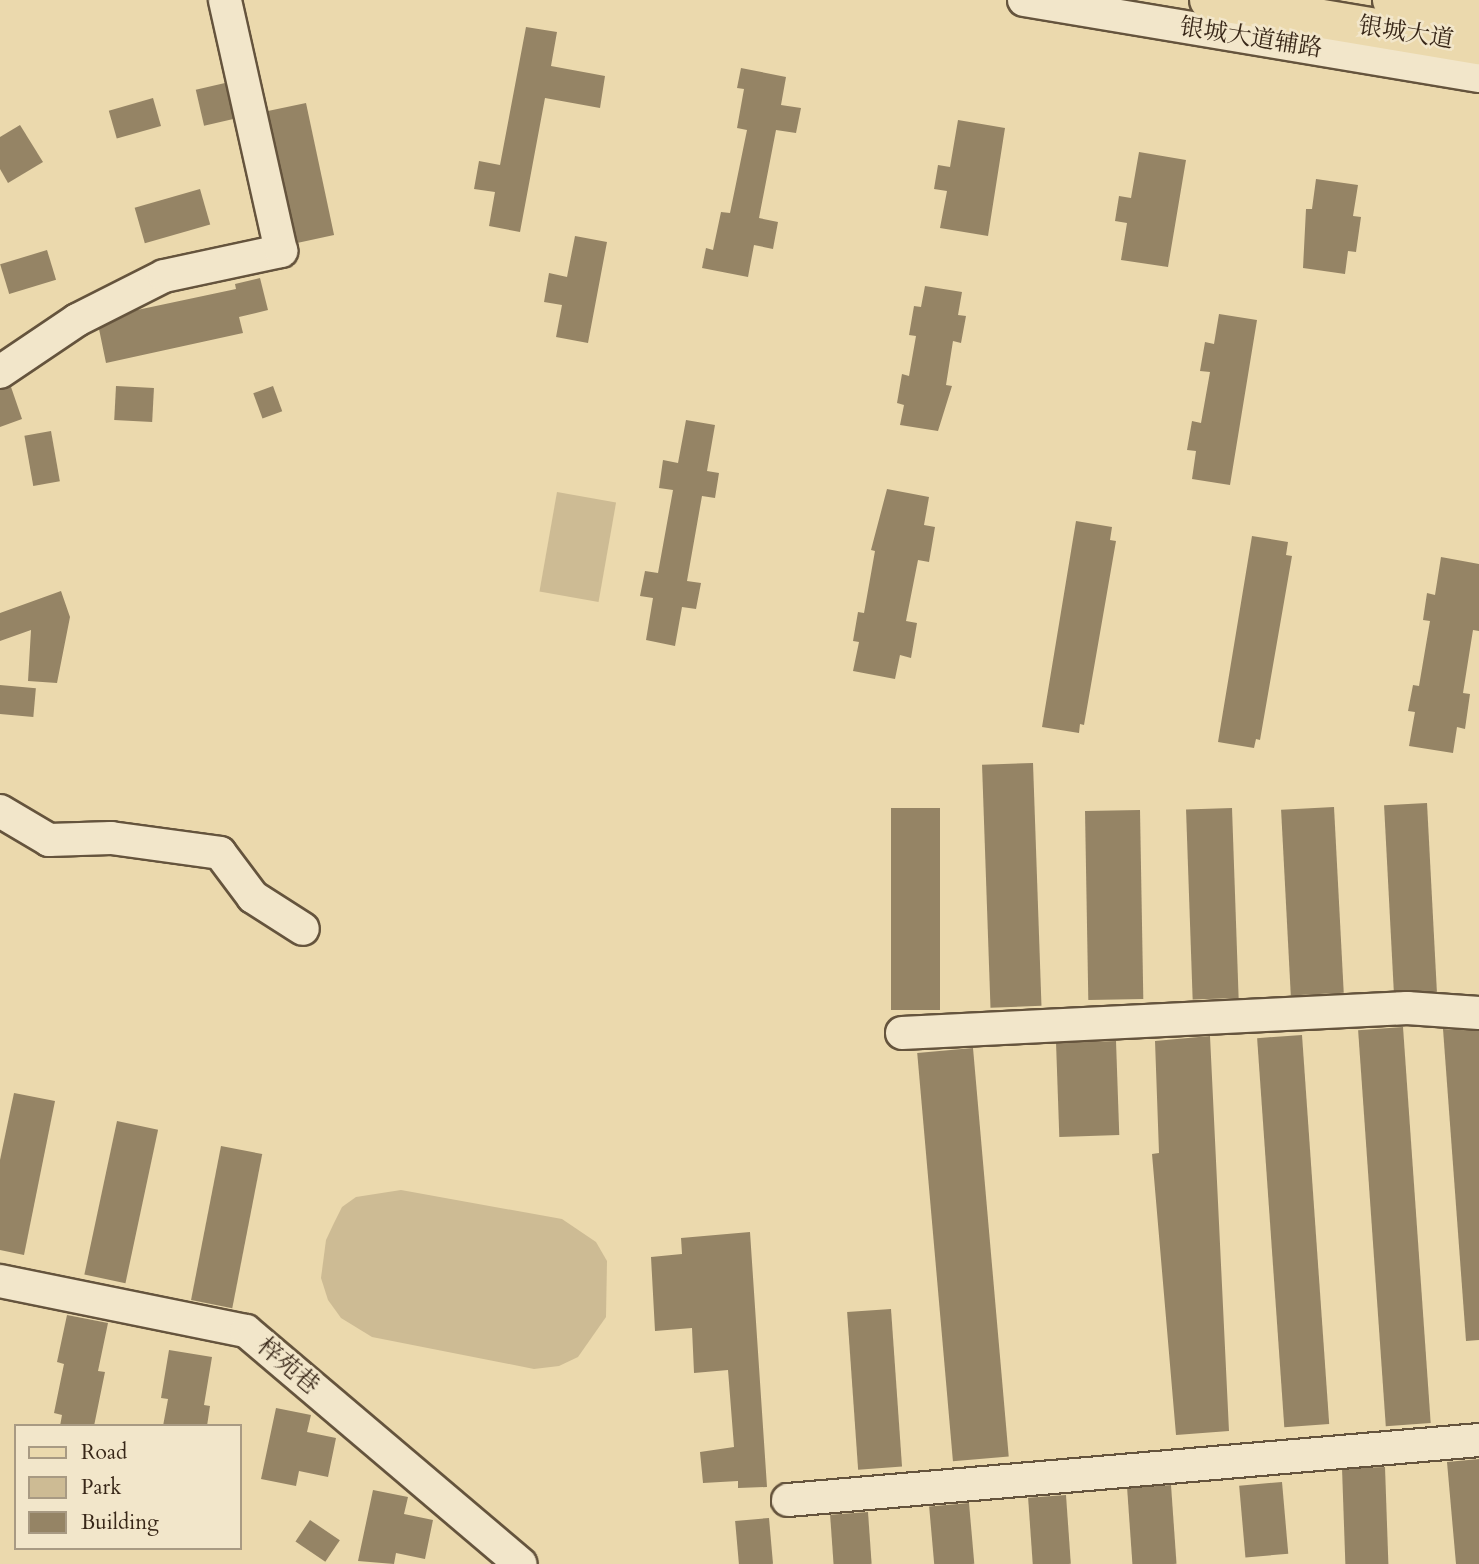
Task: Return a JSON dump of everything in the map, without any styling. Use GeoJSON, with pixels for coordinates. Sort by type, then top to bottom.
{"type":"FeatureCollection","features":[{"type":"Feature","properties":{"kind":"main road","name":"银城大道"},"geometry":{"type":"LineString","coordinates":[[1209,0],[1479,45]]}},
{"type":"Feature","properties":{"kind":"main road","name":"银城大道"},"geometry":{"type":"LineString","coordinates":[[1392,0],[1479,15]]}},
{"type":"Feature","properties":{"kind":"street"},"geometry":{"type":"LineString","coordinates":[[0,373],[77,320],[164,276],[281,251],[225,0]]}},
{"type":"Feature","properties":{"kind":"street","name":"银城大道辅路"},"geometry":{"type":"LineString","coordinates":[[1024,0],[1479,76]]}},
{"type":"Feature","properties":{"kind":"street"},"geometry":{"type":"LineString","coordinates":[[0,811],[49,840],[111,838],[220,853],[253,897],[303,929]]}},
{"type":"Feature","properties":{"kind":"street"},"geometry":{"type":"LineString","coordinates":[[902,1033],[1407,1008],[1479,1013]]}},
{"type":"Feature","properties":{"kind":"street","name":"梓苑巷"},"geometry":{"type":"LineString","coordinates":[[0,1281],[246,1331],[521,1564]]}},
{"type":"Feature","properties":{"kind":"street"},"geometry":{"type":"LineString","coordinates":[[788,1500],[1479,1440]]}},
{"type":"Feature","properties":{"kind":"green space"},"geometry":{"type":"Polygon","coordinates":[[[557,492],[616,502],[599,602],[539,591],[557,492]]]}},
{"type":"Feature","properties":{"kind":"green space"},"geometry":{"type":"Polygon","coordinates":[[[401,1190],[562,1219],[596,1242],[607,1261],[606,1317],[578,1357],[559,1366],[534,1369],[372,1337],[341,1318],[328,1300],[321,1278],[326,1240],[342,1207],[356,1197],[401,1190]]]}},
{"type":"Feature","properties":{"kind":"building"},"geometry":{"type":"Polygon","coordinates":[[[526,27],[557,32],[551,66],[605,76],[600,108],[545,98],[520,232],[489,226],[495,192],[474,189],[479,161],[500,165],[526,27]]]}},
{"type":"Feature","properties":{"kind":"building"},"geometry":{"type":"Polygon","coordinates":[[[741,68],[786,77],[781,105],[801,108],[796,133],[776,130],[759,218],[778,222],[773,249],[754,245],[748,277],[702,268],[706,248],[713,250],[721,212],[730,213],[747,130],[737,128],[744,89],[737,88],[741,68]]]}},
{"type":"Feature","properties":{"kind":"building"},"geometry":{"type":"Polygon","coordinates":[[[225,83],[233,119],[204,126],[196,90],[225,83]]]}},
{"type":"Feature","properties":{"kind":"building"},"geometry":{"type":"Polygon","coordinates":[[[153,98],[161,126],[117,139],[109,111],[153,98]]]}},
{"type":"Feature","properties":{"kind":"building"},"geometry":{"type":"Polygon","coordinates":[[[306,103],[334,235],[296,243],[268,111],[306,103]]]}},
{"type":"Feature","properties":{"kind":"building"},"geometry":{"type":"Polygon","coordinates":[[[958,120],[1005,128],[988,236],[940,228],[947,191],[934,189],[938,165],[950,167],[958,120]]]}},
{"type":"Feature","properties":{"kind":"building"},"geometry":{"type":"Polygon","coordinates":[[[20,125],[43,162],[8,183],[0,169],[0,137],[20,125]]]}},
{"type":"Feature","properties":{"kind":"building"},"geometry":{"type":"Polygon","coordinates":[[[1139,152],[1186,160],[1168,267],[1121,260],[1127,223],[1115,221],[1119,196],[1131,198],[1139,152]]]}},
{"type":"Feature","properties":{"kind":"building"},"geometry":{"type":"Polygon","coordinates":[[[1316,179],[1358,185],[1353,216],[1361,217],[1356,252],[1348,251],[1345,274],[1303,268],[1306,209],[1312,209],[1316,179]]]}},
{"type":"Feature","properties":{"kind":"building"},"geometry":{"type":"Polygon","coordinates":[[[200,189],[210,225],[145,243],[135,208],[200,189]]]}},
{"type":"Feature","properties":{"kind":"building"},"geometry":{"type":"Polygon","coordinates":[[[575,236],[607,242],[588,343],[556,337],[562,305],[544,302],[549,273],[567,277],[575,236]]]}},
{"type":"Feature","properties":{"kind":"building"},"geometry":{"type":"Polygon","coordinates":[[[47,250],[56,280],[9,294],[0,264],[47,250]]]}},
{"type":"Feature","properties":{"kind":"building"},"geometry":{"type":"Polygon","coordinates":[[[260,278],[268,310],[239,317],[243,333],[106,363],[99,329],[137,310],[236,289],[235,284],[260,278]]]}},
{"type":"Feature","properties":{"kind":"building"},"geometry":{"type":"Polygon","coordinates":[[[925,286],[962,292],[958,315],[966,316],[961,343],[953,341],[946,385],[952,386],[938,431],[900,425],[904,405],[897,403],[902,374],[909,376],[916,336],[909,335],[914,306],[921,307],[925,286]]]}},
{"type":"Feature","properties":{"kind":"building"},"geometry":{"type":"Polygon","coordinates":[[[1219,314],[1257,320],[1230,485],[1192,479],[1196,451],[1187,450],[1192,421],[1201,423],[1210,372],[1200,371],[1205,342],[1214,344],[1219,314]]]}},
{"type":"Feature","properties":{"kind":"building"},"geometry":{"type":"Polygon","coordinates":[[[116,386],[154,388],[152,422],[114,420],[116,386]]]}},
{"type":"Feature","properties":{"kind":"building"},"geometry":{"type":"Polygon","coordinates":[[[273,386],[282,411],[263,419],[253,393],[273,386]]]}},
{"type":"Feature","properties":{"kind":"building"},"geometry":{"type":"Polygon","coordinates":[[[11,387],[22,419],[0,427],[0,390],[11,387]]]}},
{"type":"Feature","properties":{"kind":"building"},"geometry":{"type":"Polygon","coordinates":[[[686,420],[715,425],[707,471],[719,473],[715,498],[702,496],[687,581],[701,583],[696,609],[682,607],[675,646],[646,640],[653,598],[640,596],[645,571],[658,573],[673,490],[659,488],[663,460],[678,463],[686,420]]]}},
{"type":"Feature","properties":{"kind":"building"},"geometry":{"type":"Polygon","coordinates":[[[51,431],[60,481],[33,486],[24,436],[51,431]]]}},
{"type":"Feature","properties":{"kind":"building"},"geometry":{"type":"Polygon","coordinates":[[[887,489],[929,497],[924,525],[935,527],[929,562],[918,560],[906,621],[917,623],[911,658],[900,655],[895,679],[853,671],[859,642],[853,641],[858,612],[864,613],[875,551],[871,550],[887,489]]]}},
{"type":"Feature","properties":{"kind":"building"},"geometry":{"type":"Polygon","coordinates":[[[1076,521],[1112,527],[1110,540],[1116,541],[1084,725],[1080,724],[1079,733],[1042,727],[1076,521]]]}},
{"type":"Feature","properties":{"kind":"building"},"geometry":{"type":"Polygon","coordinates":[[[1252,536],[1288,542],[1286,555],[1292,556],[1260,740],[1256,739],[1254,748],[1218,742],[1252,536]]]}},
{"type":"Feature","properties":{"kind":"building"},"geometry":{"type":"Polygon","coordinates":[[[1441,557],[1479,564],[1479,631],[1473,630],[1463,693],[1470,694],[1465,729],[1457,727],[1453,753],[1409,746],[1415,712],[1408,711],[1413,685],[1419,686],[1430,621],[1423,620],[1427,593],[1435,595],[1441,557]]]}},
{"type":"Feature","properties":{"kind":"building"},"geometry":{"type":"Polygon","coordinates":[[[61,591],[70,617],[57,683],[28,681],[31,630],[0,641],[0,613],[61,591]]]}},
{"type":"Feature","properties":{"kind":"building"},"geometry":{"type":"Polygon","coordinates":[[[0,685],[36,688],[33,717],[0,714],[0,685]]]}},
{"type":"Feature","properties":{"kind":"building"},"geometry":{"type":"Polygon","coordinates":[[[1033,763],[1041,1006],[991,1008],[982,765],[1033,763]]]}},
{"type":"Feature","properties":{"kind":"building"},"geometry":{"type":"Polygon","coordinates":[[[1427,803],[1437,992],[1394,994],[1384,805],[1427,803]]]}},
{"type":"Feature","properties":{"kind":"building"},"geometry":{"type":"Polygon","coordinates":[[[1334,807],[1344,993],[1291,996],[1281,810],[1334,807]]]}},
{"type":"Feature","properties":{"kind":"building"},"geometry":{"type":"Polygon","coordinates":[[[891,808],[940,808],[940,1010],[891,1010],[891,808]]]}},
{"type":"Feature","properties":{"kind":"building"},"geometry":{"type":"Polygon","coordinates":[[[1232,808],[1239,998],[1193,999],[1186,810],[1232,808]]]}},
{"type":"Feature","properties":{"kind":"building"},"geometry":{"type":"Polygon","coordinates":[[[1140,810],[1143,999],[1088,1000],[1085,811],[1140,810]]]}},
{"type":"Feature","properties":{"kind":"building"},"geometry":{"type":"Polygon","coordinates":[[[1403,1027],[1431,1423],[1386,1426],[1358,1030],[1403,1027]]]}},
{"type":"Feature","properties":{"kind":"building"},"geometry":{"type":"Polygon","coordinates":[[[1443,1029],[1479,1031],[1479,1340],[1466,1341],[1443,1029]]]}},
{"type":"Feature","properties":{"kind":"building"},"geometry":{"type":"Polygon","coordinates":[[[1302,1035],[1329,1424],[1284,1427],[1257,1038],[1302,1035]]]}},
{"type":"Feature","properties":{"kind":"building"},"geometry":{"type":"Polygon","coordinates":[[[1210,1036],[1229,1431],[1176,1435],[1152,1154],[1159,1153],[1155,1041],[1210,1036]]]}},
{"type":"Feature","properties":{"kind":"building"},"geometry":{"type":"Polygon","coordinates":[[[1116,1041],[1119,1135],[1059,1137],[1056,1043],[1116,1041]]]}},
{"type":"Feature","properties":{"kind":"building"},"geometry":{"type":"Polygon","coordinates":[[[973,1048],[1009,1456],[953,1461],[917,1053],[973,1048]]]}},
{"type":"Feature","properties":{"kind":"building"},"geometry":{"type":"Polygon","coordinates":[[[14,1093],[55,1101],[24,1255],[0,1250],[0,1160],[14,1093]]]}},
{"type":"Feature","properties":{"kind":"building"},"geometry":{"type":"Polygon","coordinates":[[[117,1121],[158,1130],[125,1283],[84,1275],[117,1121]]]}},
{"type":"Feature","properties":{"kind":"building"},"geometry":{"type":"Polygon","coordinates":[[[221,1146],[262,1154],[232,1308],[191,1300],[221,1146]]]}},
{"type":"Feature","properties":{"kind":"building"},"geometry":{"type":"Polygon","coordinates":[[[750,1232],[767,1487],[738,1488],[738,1481],[703,1483],[700,1452],[734,1447],[728,1370],[694,1373],[692,1328],[655,1331],[651,1257],[682,1254],[681,1238],[750,1232]]]}},
{"type":"Feature","properties":{"kind":"building"},"geometry":{"type":"Polygon","coordinates":[[[891,1309],[902,1467],[858,1470],[847,1312],[891,1309]]]}},
{"type":"Feature","properties":{"kind":"building"},"geometry":{"type":"Polygon","coordinates":[[[67,1315],[108,1323],[98,1371],[105,1372],[94,1424],[60,1424],[62,1415],[54,1413],[64,1364],[57,1362],[67,1315]]]}},
{"type":"Feature","properties":{"kind":"building"},"geometry":{"type":"Polygon","coordinates":[[[169,1350],[212,1357],[204,1405],[210,1406],[207,1424],[163,1424],[168,1399],[161,1398],[169,1350]]]}},
{"type":"Feature","properties":{"kind":"building"},"geometry":{"type":"Polygon","coordinates":[[[276,1408],[311,1415],[307,1432],[336,1438],[328,1477],[299,1471],[296,1486],[261,1479],[276,1408]]]}},
{"type":"Feature","properties":{"kind":"building"},"geometry":{"type":"Polygon","coordinates":[[[1479,1459],[1479,1564],[1456,1564],[1447,1462],[1479,1459]]]}},
{"type":"Feature","properties":{"kind":"building"},"geometry":{"type":"Polygon","coordinates":[[[1385,1467],[1388,1564],[1345,1564],[1342,1469],[1385,1467]]]}},
{"type":"Feature","properties":{"kind":"building"},"geometry":{"type":"Polygon","coordinates":[[[1282,1482],[1288,1554],[1245,1557],[1239,1486],[1282,1482]]]}},
{"type":"Feature","properties":{"kind":"building"},"geometry":{"type":"Polygon","coordinates":[[[1171,1485],[1177,1564],[1132,1564],[1127,1488],[1171,1485]]]}},
{"type":"Feature","properties":{"kind":"building"},"geometry":{"type":"Polygon","coordinates":[[[373,1490],[408,1497],[404,1514],[433,1520],[425,1559],[396,1553],[394,1564],[358,1561],[373,1490]]]}},
{"type":"Feature","properties":{"kind":"building"},"geometry":{"type":"Polygon","coordinates":[[[1066,1495],[1071,1564],[1033,1564],[1028,1498],[1066,1495]]]}},
{"type":"Feature","properties":{"kind":"building"},"geometry":{"type":"Polygon","coordinates":[[[969,1503],[974,1564],[934,1564],[929,1506],[969,1503]]]}},
{"type":"Feature","properties":{"kind":"building"},"geometry":{"type":"Polygon","coordinates":[[[868,1512],[872,1564],[834,1564],[830,1515],[868,1512]]]}},
{"type":"Feature","properties":{"kind":"building"},"geometry":{"type":"Polygon","coordinates":[[[769,1518],[773,1564],[739,1564],[735,1521],[769,1518]]]}},
{"type":"Feature","properties":{"kind":"building"},"geometry":{"type":"Polygon","coordinates":[[[310,1520],[340,1540],[325,1562],[295,1542],[310,1520]]]}}]}
